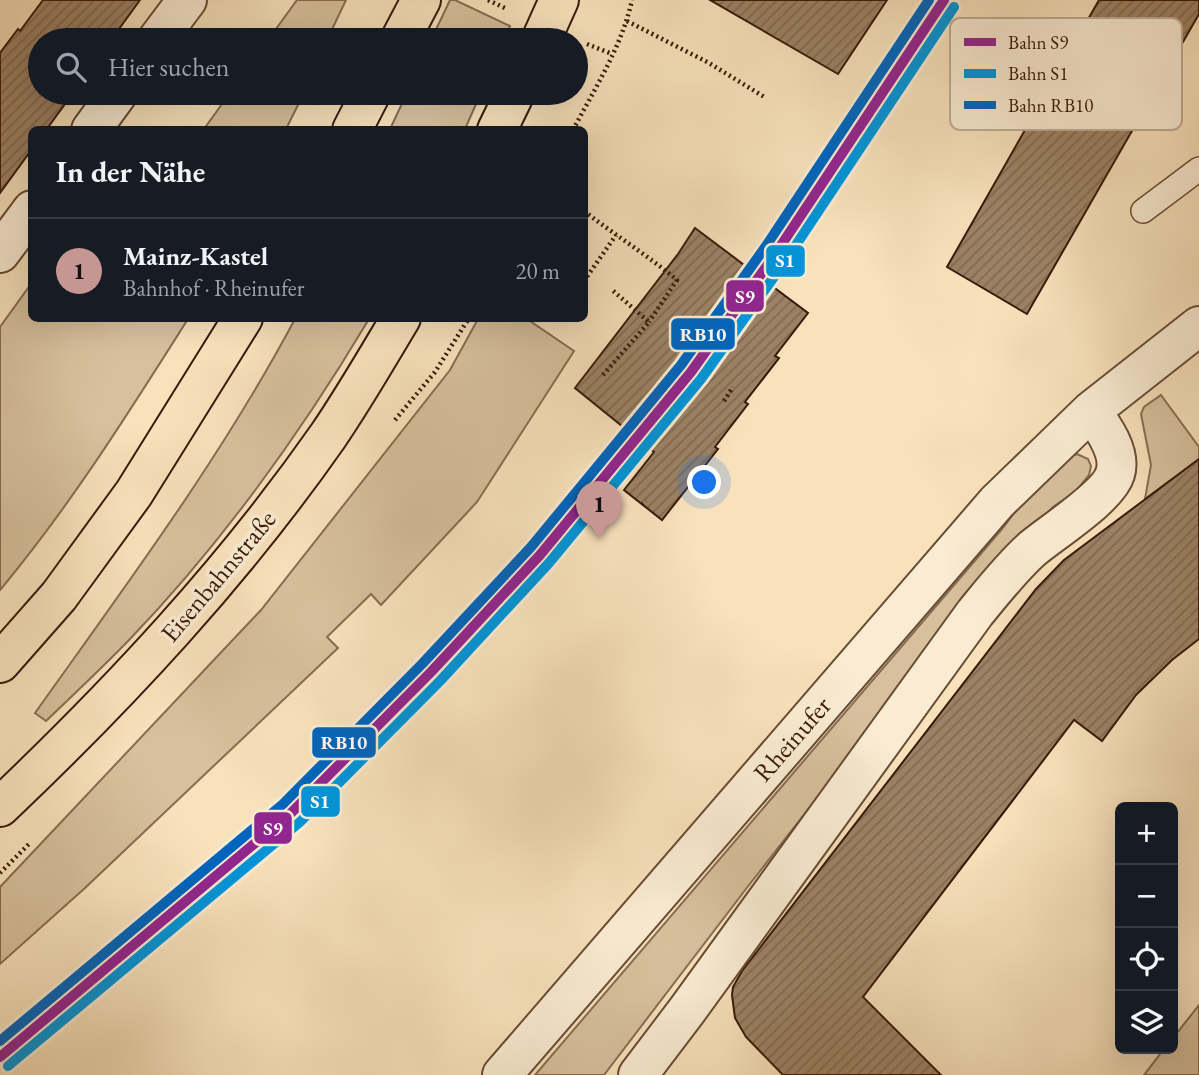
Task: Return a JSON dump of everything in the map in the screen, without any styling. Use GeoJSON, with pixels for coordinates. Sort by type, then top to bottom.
{"type":"FeatureCollection","features":[{"type":"Feature","properties":{"kind":"main road"},"geometry":{"type":"LineString","coordinates":[[406,28],[421,0]]}},
{"type":"Feature","properties":{"kind":"main road"},"geometry":{"type":"LineString","coordinates":[[546,28],[559,0]]}},
{"type":"Feature","properties":{"kind":"main road"},"geometry":{"type":"LineString","coordinates":[[354,126],[365,105]]}},
{"type":"Feature","properties":{"kind":"main road"},"geometry":{"type":"LineString","coordinates":[[499,126],[509,105]]}},
{"type":"Feature","properties":{"kind":"main road"},"geometry":{"type":"LineString","coordinates":[[0,663],[59,596],[134,493],[241,322]]}},
{"type":"Feature","properties":{"kind":"main road","name":"Eisenbahnstraße"},"geometry":{"type":"LineString","coordinates":[[0,807],[155,653],[255,534],[328,435],[399,322]]}},
{"type":"Feature","properties":{"kind":"street"},"geometry":{"type":"LineString","coordinates":[[166,28],[187,0]]}},
{"type":"Feature","properties":{"kind":"street"},"geometry":{"type":"LineString","coordinates":[[94,126],[109,105]]}},
{"type":"Feature","properties":{"kind":"street"},"geometry":{"type":"LineString","coordinates":[[0,253],[28,215]]}},
{"type":"Feature","properties":{"kind":"street","name":"Rheinufer"},"geometry":{"type":"LineString","coordinates":[[502,1075],[997,502],[1091,411],[1199,326]]}},
{"type":"Feature","properties":{"kind":"street"},"geometry":{"type":"LineString","coordinates":[[638,1075],[1002,579],[1031,551],[1103,492],[1115,474],[1114,453],[1104,430],[1091,411]]}},
{"type":"Feature","properties":{"kind":"lane"},"geometry":{"type":"LineString","coordinates":[[1143,211],[1199,169]]}},
{"type":"Feature","properties":{"kind":"path"},"geometry":{"type":"LineString","coordinates":[[488,0],[514,12]]}},
{"type":"Feature","properties":{"kind":"path"},"geometry":{"type":"LineString","coordinates":[[588,101],[612,54],[632,0]]}},
{"type":"Feature","properties":{"kind":"path"},"geometry":{"type":"LineString","coordinates":[[626,21],[709,63],[766,98]]}},
{"type":"Feature","properties":{"kind":"path"},"geometry":{"type":"LineString","coordinates":[[588,44],[612,54]]}},
{"type":"Feature","properties":{"kind":"path"},"geometry":{"type":"LineString","coordinates":[[575,126],[586,105]]}},
{"type":"Feature","properties":{"kind":"path"},"geometry":{"type":"LineString","coordinates":[[588,214],[639,248],[677,280],[649,321],[603,375]]}},
{"type":"Feature","properties":{"kind":"path"},"geometry":{"type":"LineString","coordinates":[[588,275],[616,235]]}},
{"type":"Feature","properties":{"kind":"path"},"geometry":{"type":"LineString","coordinates":[[611,289],[649,321]]}},
{"type":"Feature","properties":{"kind":"path"},"geometry":{"type":"LineString","coordinates":[[724,401],[733,387]]}},
{"type":"Feature","properties":{"kind":"shaded area"},"geometry":{"type":"Polygon","coordinates":[[[297,0],[346,0],[333,28],[277,28],[297,0]]]}},
{"type":"Feature","properties":{"kind":"shaded area"},"geometry":{"type":"Polygon","coordinates":[[[450,0],[510,26],[509,28],[437,28],[450,0]]]}},
{"type":"Feature","properties":{"kind":"shaded area"},"geometry":{"type":"Polygon","coordinates":[[[221,105],[298,105],[288,126],[206,126],[221,105]]]}},
{"type":"Feature","properties":{"kind":"shaded area"},"geometry":{"type":"Polygon","coordinates":[[[401,105],[476,105],[466,126],[391,126],[401,105]]]}},
{"type":"Feature","properties":{"kind":"shaded area"},"geometry":{"type":"Polygon","coordinates":[[[28,288],[28,322],[186,322],[75,491],[0,590],[0,327],[28,288]]]}},
{"type":"Feature","properties":{"kind":"shaded area"},"geometry":{"type":"Polygon","coordinates":[[[293,322],[367,322],[288,445],[197,565],[130,639],[46,721],[35,713],[138,569],[204,471],[293,322]]]}},
{"type":"Feature","properties":{"kind":"shaded area"},"geometry":{"type":"Polygon","coordinates":[[[476,322],[531,322],[574,351],[477,502],[381,605],[371,594],[327,637],[338,648],[85,888],[0,964],[0,887],[261,610],[450,370],[476,322]]]}},
{"type":"Feature","properties":{"kind":"shaded area"},"geometry":{"type":"Polygon","coordinates":[[[1161,395],[1199,447],[1199,459],[1145,499],[1151,465],[1141,414],[1144,407],[1161,395]]]}},
{"type":"Feature","properties":{"kind":"shaded area"},"geometry":{"type":"Polygon","coordinates":[[[1077,454],[1088,459],[1091,466],[1089,475],[1076,491],[1053,507],[980,590],[604,1075],[535,1075],[1002,529],[1035,486],[1054,467],[1077,454]]]}},
{"type":"Feature","properties":{"kind":"shaded area"},"geometry":{"type":"Polygon","coordinates":[[[1199,1005],[1199,1075],[1144,1075],[1160,1054],[1178,1054],[1178,1032],[1199,1005]]]}},
{"type":"Feature","properties":{"kind":"building"},"geometry":{"type":"Polygon","coordinates":[[[43,0],[140,0],[120,28],[28,28],[28,105],[64,105],[49,126],[28,126],[28,154],[0,193],[0,53],[18,29],[20,31],[43,0]]]}},
{"type":"Feature","properties":{"kind":"building"},"geometry":{"type":"Polygon","coordinates":[[[710,0],[887,0],[838,74],[710,0]]]}},
{"type":"Feature","properties":{"kind":"building"},"geometry":{"type":"Polygon","coordinates":[[[1099,0],[1199,0],[1199,14],[1182,44],[1182,18],[1089,18],[1099,0]]]}},
{"type":"Feature","properties":{"kind":"building"},"geometry":{"type":"Polygon","coordinates":[[[1025,130],[1132,130],[1027,314],[947,267],[1025,130]]]}},
{"type":"Feature","properties":{"kind":"building"},"geometry":{"type":"Polygon","coordinates":[[[695,228],[808,313],[775,356],[779,358],[745,402],[748,404],[715,447],[718,449],[662,520],[624,490],[654,452],[575,388],[695,228]]]}},
{"type":"Feature","properties":{"kind":"building"},"geometry":{"type":"Polygon","coordinates":[[[1199,459],[1199,639],[1172,660],[1136,695],[1102,741],[1074,720],[863,997],[941,1075],[783,1075],[746,1037],[735,1018],[733,987],[742,971],[1036,589],[1064,560],[1199,459]]]}},
{"type":"Feature","properties":{"kind":"rail line","name":"RB10"},"geometry":{"type":"LineString","coordinates":[[0,1041],[283,804],[422,664],[531,547],[681,365],[766,246],[929,0]]}},
{"type":"Feature","properties":{"kind":"rail line","name":"S9"},"geometry":{"type":"LineString","coordinates":[[0,1057],[291,813],[431,672],[540,555],[691,372],[776,253],[944,0]]}},
{"type":"Feature","properties":{"kind":"rail line","name":"S1"},"geometry":{"type":"LineString","coordinates":[[8,1066],[300,822],[440,681],[549,563],[701,379],[786,260],[954,7]]}},
{"type":"Feature","properties":{"kind":"place","name":"Mainz-Kastel"},"geometry":{"type":"Point","coordinates":[599,539]}}]}
